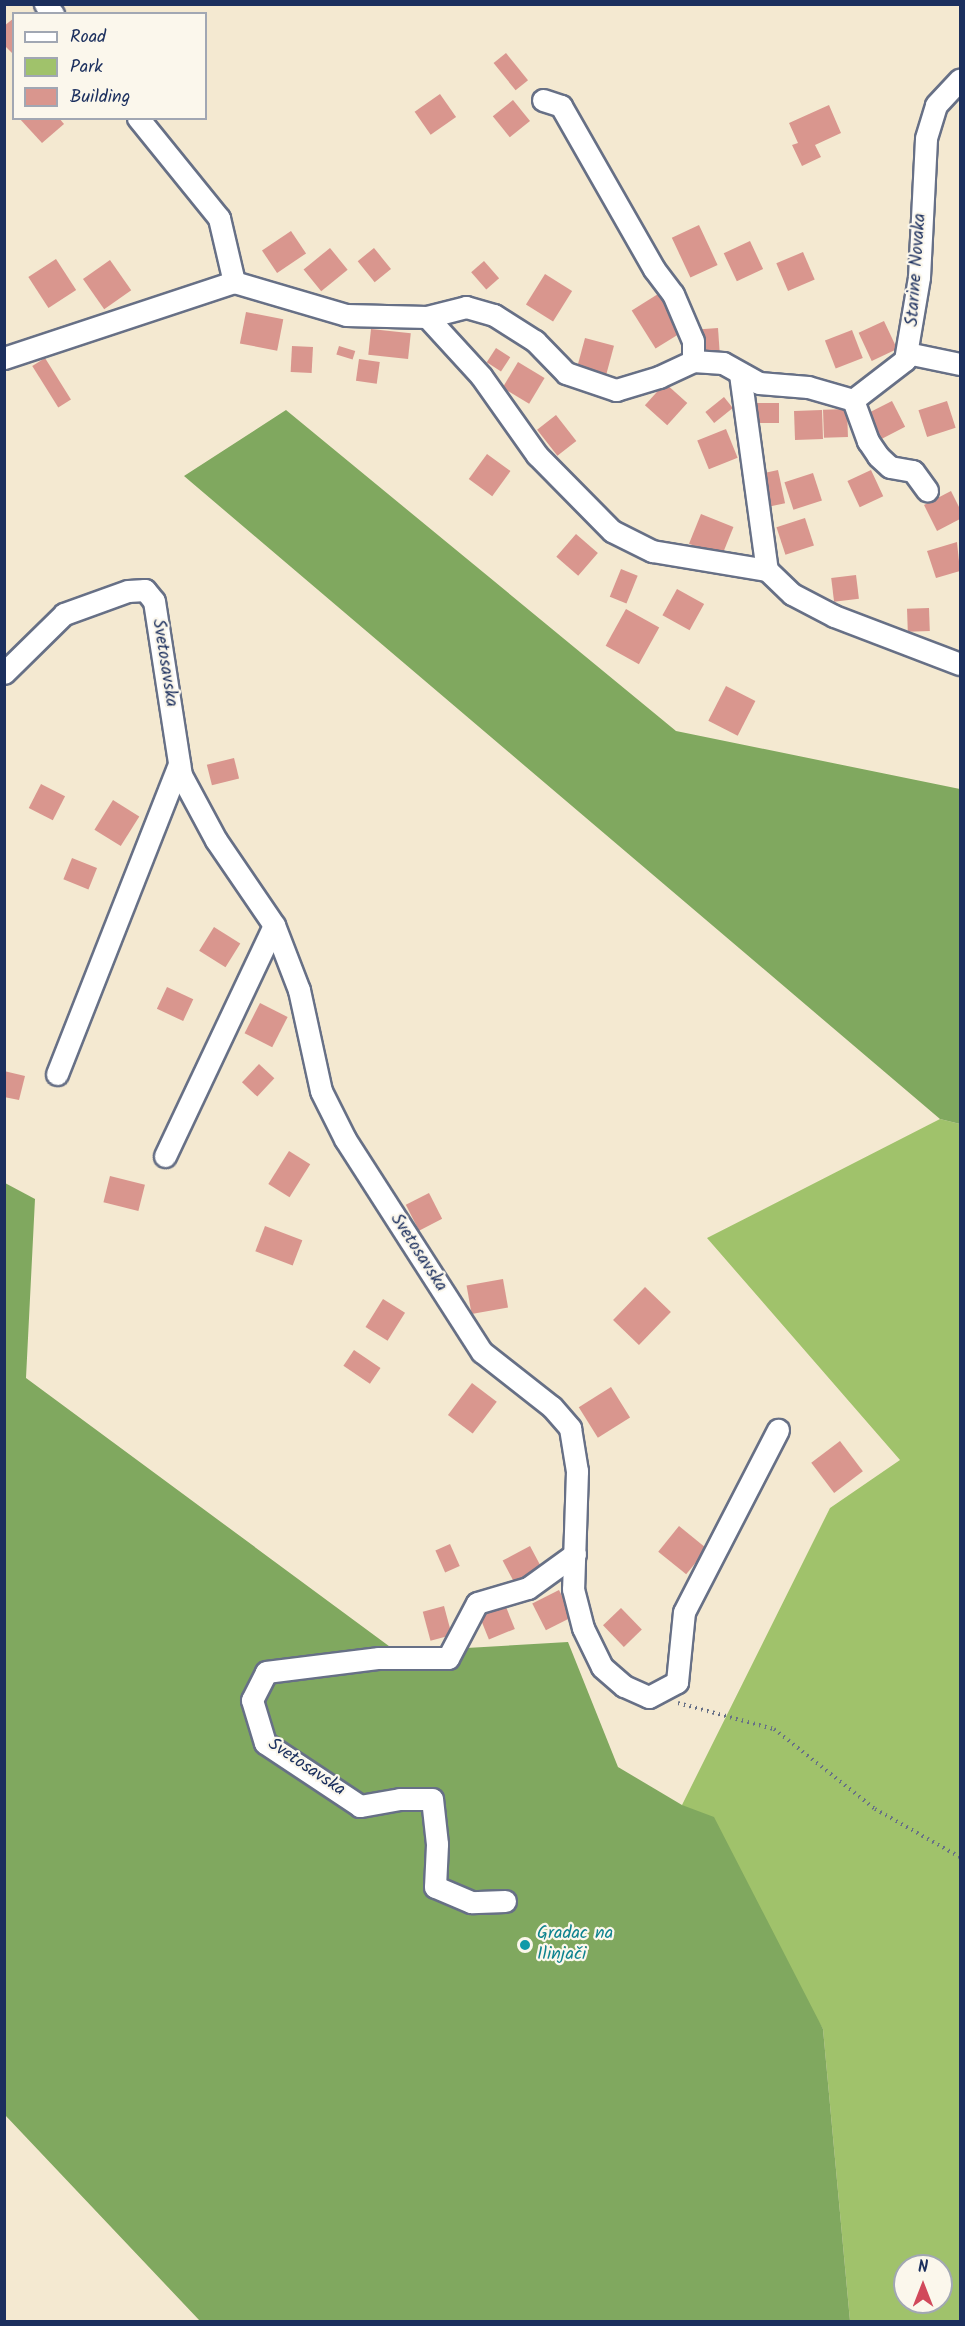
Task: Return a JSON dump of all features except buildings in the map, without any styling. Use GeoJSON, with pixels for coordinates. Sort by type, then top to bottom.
{"type":"FeatureCollection","features":[{"type":"Feature","properties":{"kind":"street","name":"Starine Novaka"},"geometry":{"type":"LineString","coordinates":[[907,353],[919,277],[926,138],[936,105],[960,79]]}},
{"type":"Feature","properties":{"kind":"street"},"geometry":{"type":"LineString","coordinates":[[543,100],[561,106],[654,269],[673,294],[693,340],[693,361]]}},
{"type":"Feature","properties":{"kind":"street"},"geometry":{"type":"LineString","coordinates":[[140,120],[219,218],[234,282]]}},
{"type":"Feature","properties":{"kind":"street"},"geometry":{"type":"LineString","coordinates":[[4,358],[234,282],[346,315],[427,317],[465,308],[494,315],[535,340],[566,373],[616,390],[693,361],[723,363],[759,383],[808,387],[853,400]]}},
{"type":"Feature","properties":{"kind":"street"},"geometry":{"type":"LineString","coordinates":[[427,317],[482,376],[537,454],[612,531],[652,551],[767,570],[792,594],[834,616],[960,664]]}},
{"type":"Feature","properties":{"kind":"street"},"geometry":{"type":"LineString","coordinates":[[853,400],[905,360],[907,353],[960,364]]}},
{"type":"Feature","properties":{"kind":"street"},"geometry":{"type":"LineString","coordinates":[[740,374],[767,570]]}},
{"type":"Feature","properties":{"kind":"street"},"geometry":{"type":"LineString","coordinates":[[853,400],[868,441],[878,456],[890,467],[913,471],[927,490]]}},
{"type":"Feature","properties":{"kind":"street","name":"Svetosavska"},"geometry":{"type":"LineString","coordinates":[[4,673],[64,614],[104,597],[145,590],[154,601],[181,775],[216,840],[274,925],[299,990],[321,1091],[345,1138],[482,1352],[552,1407],[570,1428],[577,1471],[573,1589],[583,1628],[602,1667],[624,1686],[650,1697]]}},
{"type":"Feature","properties":{"kind":"street"},"geometry":{"type":"LineString","coordinates":[[57,1074],[179,764]]}},
{"type":"Feature","properties":{"kind":"street"},"geometry":{"type":"LineString","coordinates":[[165,1156],[274,925]]}},
{"type":"Feature","properties":{"kind":"street"},"geometry":{"type":"LineString","coordinates":[[650,1697],[677,1682],[684,1612],[778,1430]]}},
{"type":"Feature","properties":{"kind":"street","name":"Svetosavska"},"geometry":{"type":"LineString","coordinates":[[505,1902],[471,1902],[435,1887],[437,1844],[432,1799],[400,1798],[360,1806],[338,1788],[265,1743],[252,1700],[266,1672],[379,1658],[448,1658],[477,1603],[528,1588],[575,1554]]}},
{"type":"Feature","properties":{"kind":"path"},"geometry":{"type":"LineString","coordinates":[[650,1697],[774,1729],[874,1809],[960,1857]]}},
{"type":"Feature","properties":{"kind":"green space"},"geometry":{"type":"Polygon","coordinates":[[[286,410],[676,731],[960,789],[960,1124],[940,1119],[184,476],[286,410]]]}},
{"type":"Feature","properties":{"kind":"green space"},"geometry":{"type":"Polygon","coordinates":[[[940,1119],[960,1124],[960,2321],[850,2321],[823,2029],[682,1805],[830,1508],[900,1460],[707,1238],[940,1119]]]}},
{"type":"Feature","properties":{"kind":"green space"},"geometry":{"type":"Polygon","coordinates":[[[5,1183],[35,1199],[26,1378],[397,1652],[568,1642],[618,1767],[682,1805],[714,1817],[823,2029],[850,2321],[200,2321],[5,2115],[5,1183]]]}},
{"type":"Feature","properties":{"kind":"place","name":"Gradac na Ilinjači"},"geometry":{"type":"Point","coordinates":[525,1945]}}]}
